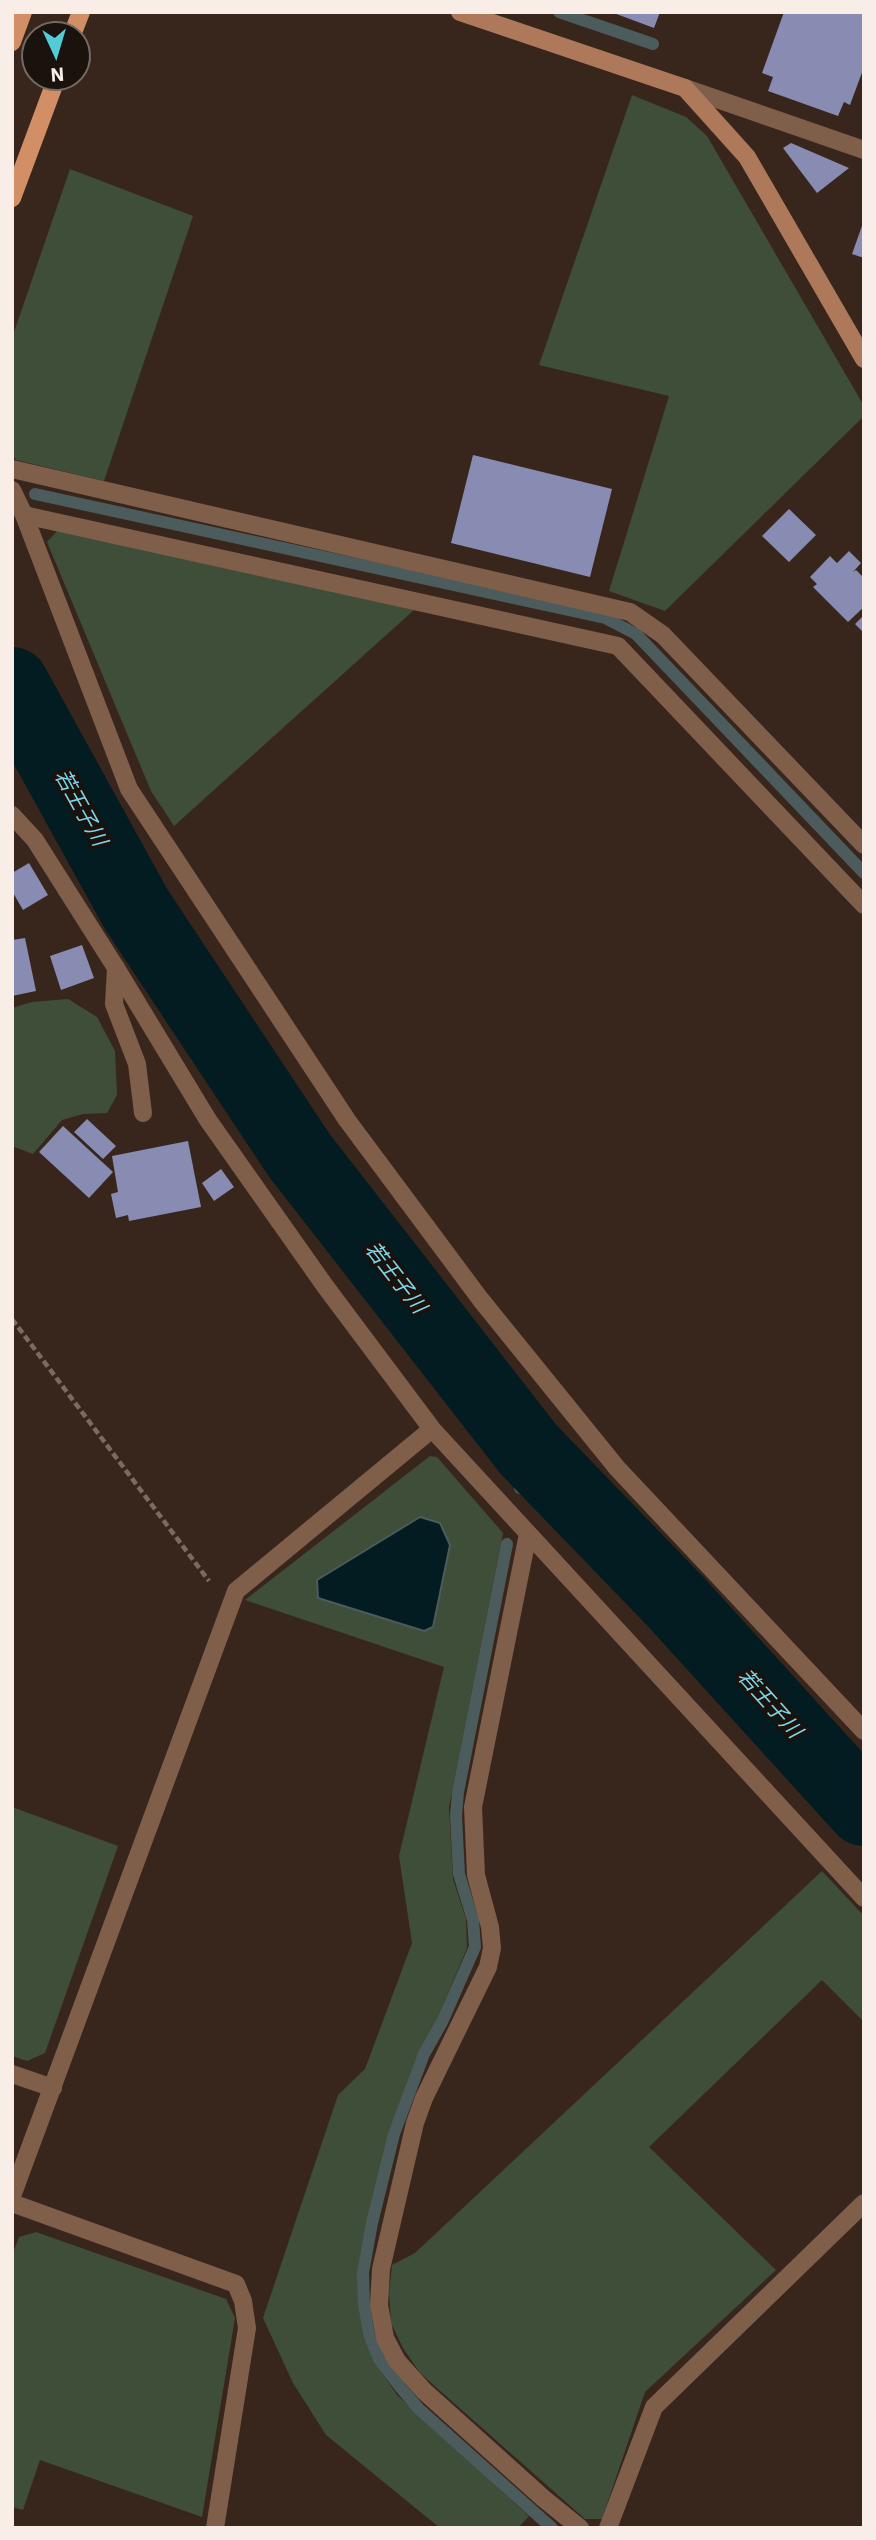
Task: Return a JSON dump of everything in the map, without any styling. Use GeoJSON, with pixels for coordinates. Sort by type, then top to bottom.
{"type":"FeatureCollection","features":[{"type":"Feature","properties":{"kind":"main road"},"geometry":{"type":"LineString","coordinates":[[12,42],[23,12]]}},
{"type":"Feature","properties":{"kind":"main road"},"geometry":{"type":"LineString","coordinates":[[12,198],[52,91]]}},
{"type":"Feature","properties":{"kind":"street"},"geometry":{"type":"LineString","coordinates":[[460,12],[864,150]]}},
{"type":"Feature","properties":{"kind":"street"},"geometry":{"type":"LineString","coordinates":[[685,89],[747,158],[864,359]]}},
{"type":"Feature","properties":{"kind":"street"},"geometry":{"type":"LineString","coordinates":[[12,469],[630,612],[663,635],[864,845]]}},
{"type":"Feature","properties":{"kind":"street"},"geometry":{"type":"LineString","coordinates":[[12,490],[129,789],[347,1120],[481,1300],[617,1468],[864,1731]]}},
{"type":"Feature","properties":{"kind":"street"},"geometry":{"type":"LineString","coordinates":[[24,515],[618,646],[864,905]]}},
{"type":"Feature","properties":{"kind":"street"},"geometry":{"type":"LineString","coordinates":[[12,815],[35,841],[208,1120],[325,1286],[432,1429],[864,1898]]}},
{"type":"Feature","properties":{"kind":"street"},"geometry":{"type":"LineString","coordinates":[[116,968],[114,1004],[137,1064],[143,1112]]}},
{"type":"Feature","properties":{"kind":"street"},"geometry":{"type":"LineString","coordinates":[[12,2196],[236,1591],[432,1429]]}},
{"type":"Feature","properties":{"kind":"street"},"geometry":{"type":"LineString","coordinates":[[528,1534],[473,1807],[476,1875],[490,1927],[492,1948],[488,1967],[424,2098],[415,2123],[381,2269],[379,2305],[385,2338],[397,2361],[424,2391],[580,2528]]}},
{"type":"Feature","properties":{"kind":"street"},"geometry":{"type":"LineString","coordinates":[[12,2074],[53,2088]]}},
{"type":"Feature","properties":{"kind":"street"},"geometry":{"type":"LineString","coordinates":[[12,2203],[236,2284],[243,2301],[247,2328],[215,2528]]}},
{"type":"Feature","properties":{"kind":"street"},"geometry":{"type":"LineString","coordinates":[[608,2528],[654,2407],[864,2203]]}},
{"type":"Feature","properties":{"kind":"path"},"geometry":{"type":"LineString","coordinates":[[12,1319],[203,1576],[232,1601]]}},
{"type":"Feature","properties":{"kind":"green space"},"geometry":{"type":"Polygon","coordinates":[[[632,95],[686,117],[707,136],[864,406],[864,416],[665,611],[609,591],[669,396],[539,365],[632,95]]]}},
{"type":"Feature","properties":{"kind":"green space"},"geometry":{"type":"Polygon","coordinates":[[[70,169],[193,216],[104,481],[16,460],[12,454],[12,338],[70,169]]]}},
{"type":"Feature","properties":{"kind":"green space"},"geometry":{"type":"Polygon","coordinates":[[[59,529],[414,610],[174,826],[151,791],[47,542],[59,529]]]}},
{"type":"Feature","properties":{"kind":"green space"},"geometry":{"type":"Polygon","coordinates":[[[68,999],[97,1017],[115,1051],[117,1095],[107,1113],[83,1114],[62,1120],[33,1154],[12,1146],[12,1008],[32,1002],[68,999]]]}},
{"type":"Feature","properties":{"kind":"green space"},"geometry":{"type":"Polygon","coordinates":[[[430,1456],[437,1457],[503,1533],[449,1807],[453,1879],[466,1919],[467,1948],[392,2125],[358,2273],[359,2310],[363,2337],[397,2395],[529,2516],[518,2528],[440,2528],[326,2435],[293,2383],[263,2318],[338,2095],[365,2069],[412,1943],[399,1856],[444,1667],[245,1600],[430,1456]]]}},
{"type":"Feature","properties":{"kind":"green space"},"geometry":{"type":"Polygon","coordinates":[[[12,1807],[118,1846],[45,2053],[27,2061],[12,2056],[12,1807]]]}},
{"type":"Feature","properties":{"kind":"green space"},"geometry":{"type":"Polygon","coordinates":[[[822,1871],[864,1916],[864,2022],[822,1980],[649,2147],[776,2270],[645,2392],[602,2519],[585,2519],[420,2373],[403,2348],[391,2323],[389,2292],[392,2265],[415,2253],[822,1871]]]}},
{"type":"Feature","properties":{"kind":"green space"},"geometry":{"type":"Polygon","coordinates":[[[36,2232],[226,2299],[235,2318],[202,2517],[40,2460],[23,2510],[12,2507],[12,2255],[19,2237],[36,2232]]]}},
{"type":"Feature","properties":{"kind":"water"},"geometry":{"type":"Polygon","coordinates":[[[420,1517],[440,1523],[450,1545],[433,1627],[424,1631],[318,1598],[317,1580],[420,1517]]]}},
{"type":"Feature","properties":{"kind":"building"},"geometry":{"type":"Polygon","coordinates":[[[611,12],[660,12],[654,28],[611,12]]]}},
{"type":"Feature","properties":{"kind":"building"},"geometry":{"type":"Polygon","coordinates":[[[784,12],[864,12],[864,67],[850,105],[844,102],[838,116],[768,91],[773,77],[762,73],[784,12]]]}},
{"type":"Feature","properties":{"kind":"building"},"geometry":{"type":"Polygon","coordinates":[[[791,143],[849,168],[817,193],[783,148],[791,143]]]}},
{"type":"Feature","properties":{"kind":"building"},"geometry":{"type":"Polygon","coordinates":[[[864,223],[864,258],[852,254],[864,223]]]}},
{"type":"Feature","properties":{"kind":"building"},"geometry":{"type":"Polygon","coordinates":[[[473,455],[612,489],[590,577],[451,543],[473,455]]]}},
{"type":"Feature","properties":{"kind":"building"},"geometry":{"type":"Polygon","coordinates":[[[789,509],[816,535],[789,562],[762,536],[789,509]]]}},
{"type":"Feature","properties":{"kind":"building"},"geometry":{"type":"Polygon","coordinates":[[[849,551],[861,563],[853,572],[856,570],[864,578],[864,607],[848,622],[813,587],[817,584],[810,577],[830,556],[837,563],[849,551]]]}},
{"type":"Feature","properties":{"kind":"building"},"geometry":{"type":"Polygon","coordinates":[[[864,615],[864,633],[855,624],[864,615]]]}},
{"type":"Feature","properties":{"kind":"building"},"geometry":{"type":"Polygon","coordinates":[[[29,863],[48,895],[23,910],[12,891],[12,873],[29,863]]]}},
{"type":"Feature","properties":{"kind":"building"},"geometry":{"type":"Polygon","coordinates":[[[25,938],[36,991],[12,996],[12,940],[25,938]]]}},
{"type":"Feature","properties":{"kind":"building"},"geometry":{"type":"Polygon","coordinates":[[[82,945],[94,978],[61,990],[50,956],[82,945]]]}},
{"type":"Feature","properties":{"kind":"building"},"geometry":{"type":"Polygon","coordinates":[[[87,1119],[116,1146],[103,1159],[74,1132],[87,1119]]]}},
{"type":"Feature","properties":{"kind":"building"},"geometry":{"type":"Polygon","coordinates":[[[63,1126],[113,1172],[89,1198],[39,1152],[63,1126]]]}},
{"type":"Feature","properties":{"kind":"building"},"geometry":{"type":"Polygon","coordinates":[[[188,1141],[201,1207],[129,1221],[128,1215],[116,1218],[111,1194],[118,1192],[112,1156],[188,1141]]]}},
{"type":"Feature","properties":{"kind":"building"},"geometry":{"type":"Polygon","coordinates":[[[221,1169],[234,1187],[214,1201],[202,1183],[221,1169]]]}},
{"type":"Feature","properties":{"kind":"waterway"},"geometry":{"type":"LineString","coordinates":[[559,12],[653,44]]}},
{"type":"Feature","properties":{"kind":"waterway"},"geometry":{"type":"LineString","coordinates":[[35,494],[605,618],[636,634],[864,873]]}},
{"type":"Feature","properties":{"kind":"waterway","name":"若王子川"},"geometry":{"type":"LineString","coordinates":[[12,684],[136,909],[299,1155],[529,1450],[675,1601],[864,1809]]}},
{"type":"Feature","properties":{"kind":"waterway"},"geometry":{"type":"LineString","coordinates":[[520,1488],[529,1450]]}},
{"type":"Feature","properties":{"kind":"waterway"},"geometry":{"type":"LineString","coordinates":[[507,1544],[458,1792],[456,1816],[459,1874],[473,1920],[475,1947],[442,2022],[424,2054],[394,2134],[363,2273],[364,2305],[369,2335],[379,2359],[401,2388],[419,2409],[552,2528]]}}]}
